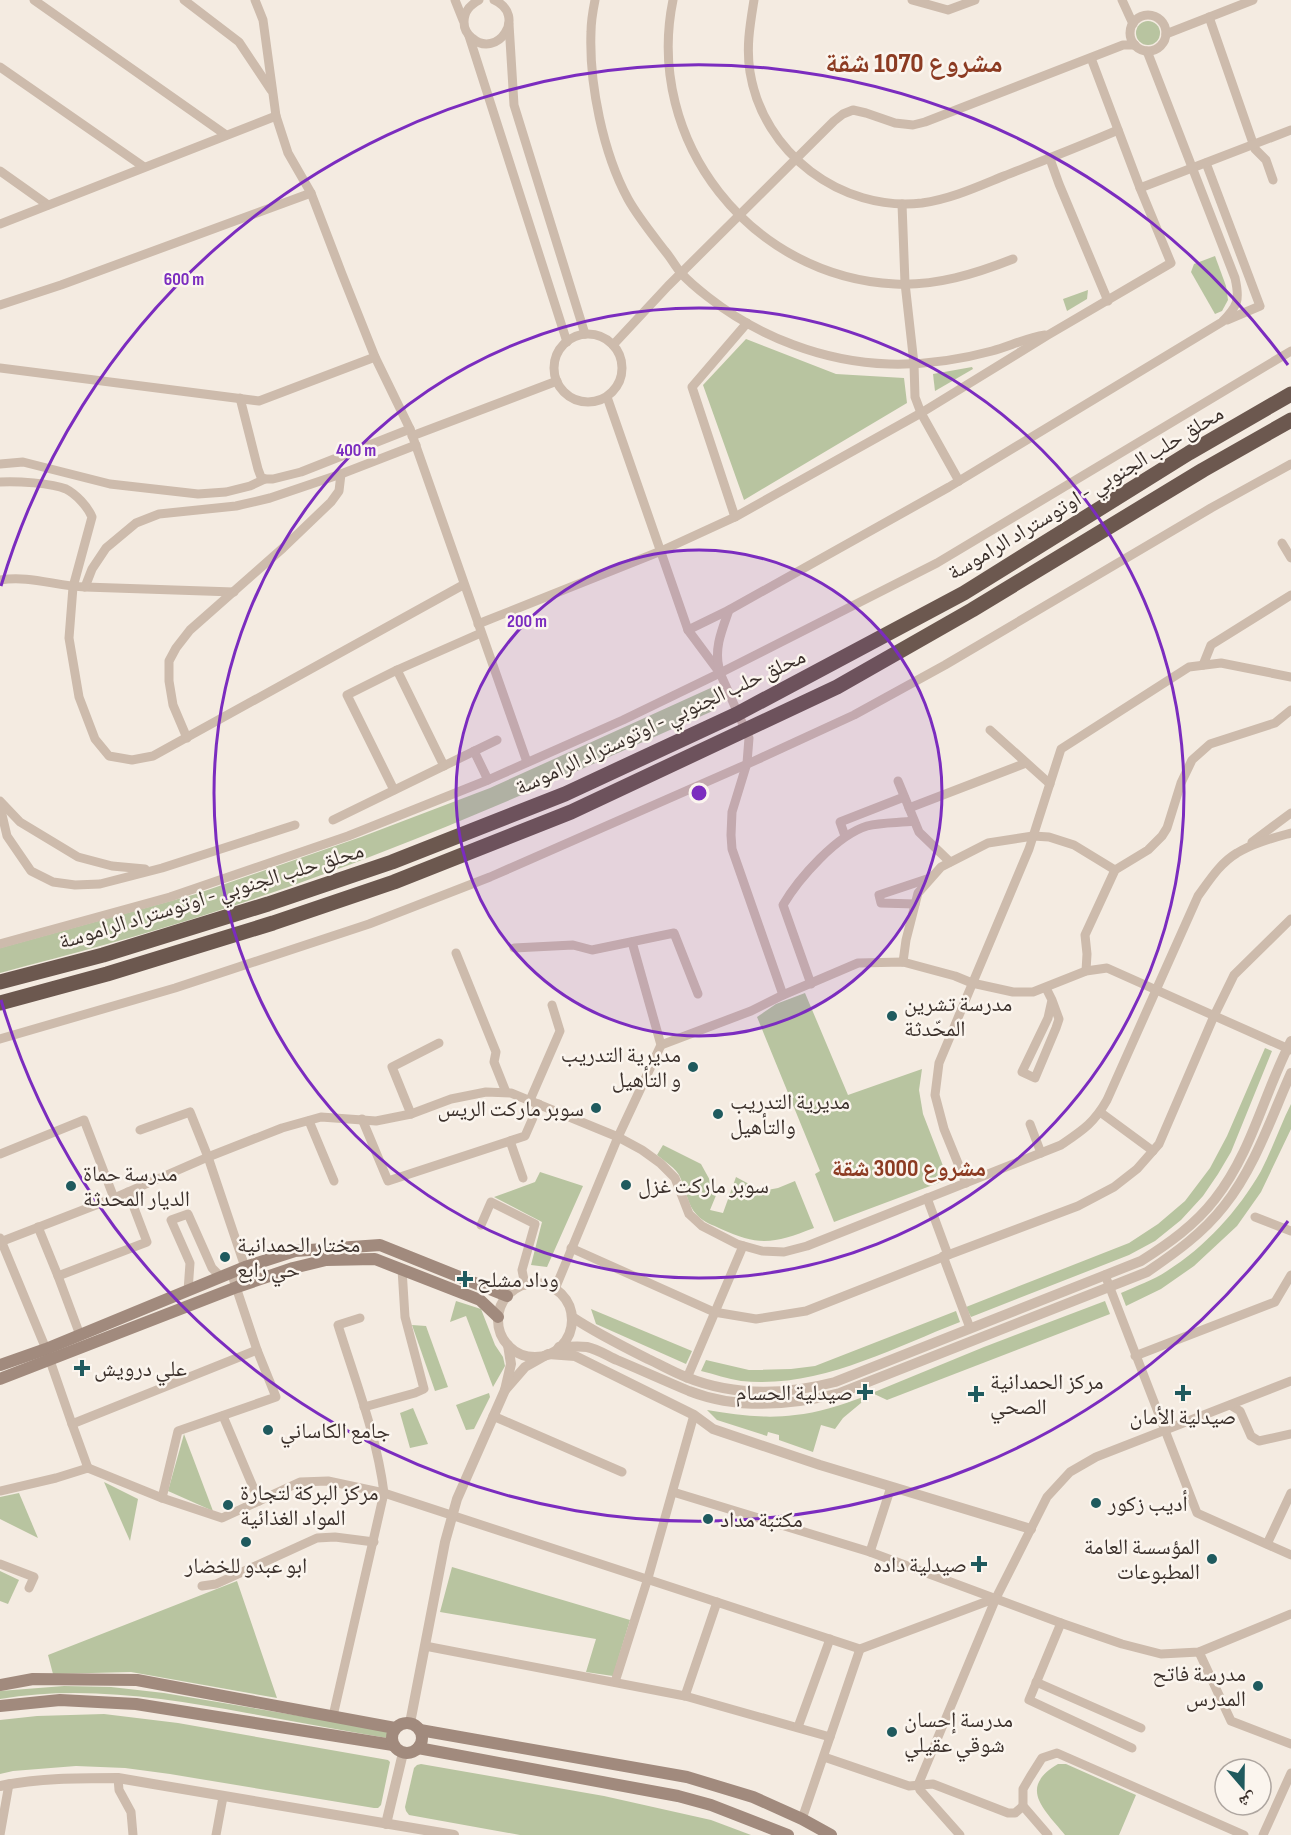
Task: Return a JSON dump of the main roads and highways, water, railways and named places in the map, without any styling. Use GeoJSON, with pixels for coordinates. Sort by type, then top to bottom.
{"type":"FeatureCollection","features":[{"type":"Feature","properties":{"kind":"highway","name":"محلق حلب الجنوبي - اوتوستراد الراموسة"},"geometry":{"type":"LineString","coordinates":[[0,982],[103,955],[268,904],[392,862],[565,794],[737,714],[964,593],[1190,453],[1291,394]]}},
{"type":"Feature","properties":{"kind":"highway","name":"محلق حلب الجنوبي - اوتوستراد الراموسة"},"geometry":{"type":"LineString","coordinates":[[0,1003],[107,974],[394,882],[570,812],[837,687],[1291,420]]}},
{"type":"Feature","properties":{"kind":"main road"},"geometry":{"type":"LineString","coordinates":[[0,1379],[80,1335],[245,1267],[295,1251],[380,1245],[507,1296]]}},
{"type":"Feature","properties":{"kind":"main road"},"geometry":{"type":"LineString","coordinates":[[0,1365],[48,1354],[293,1268],[326,1260],[375,1260],[480,1300],[498,1317]]}},
{"type":"Feature","properties":{"kind":"main road"},"geometry":{"type":"LineString","coordinates":[[0,1684],[33,1679],[137,1680],[395,1728],[404,1723],[687,1777],[753,1797],[831,1835]]}},
{"type":"Feature","properties":{"kind":"main road"},"geometry":{"type":"LineString","coordinates":[[0,1706],[60,1700],[136,1704],[413,1752],[422,1741],[415,1726]]}},
{"type":"Feature","properties":{"kind":"main road"},"geometry":{"type":"LineString","coordinates":[[395,1728],[392,1737],[398,1749]]}},
{"type":"Feature","properties":{"kind":"main road"},"geometry":{"type":"LineString","coordinates":[[418,1748],[678,1796],[711,1805],[788,1835]]}},
{"type":"Feature","properties":{"kind":"place","name":"مدرسة تشرين المحّدثة"},"geometry":{"type":"Point","coordinates":[892,1016]}},
{"type":"Feature","properties":{"kind":"place","name":"مديرية التدريب و التأهيل"},"geometry":{"type":"Point","coordinates":[693,1067]}},
{"type":"Feature","properties":{"kind":"place","name":"سوبر ماركت الريس"},"geometry":{"type":"Point","coordinates":[596,1108]}},
{"type":"Feature","properties":{"kind":"place","name":"مديرية التدريب والتأهيل"},"geometry":{"type":"Point","coordinates":[718,1114]}},
{"type":"Feature","properties":{"kind":"place","name":"سوبر ماركت غزل"},"geometry":{"type":"Point","coordinates":[626,1185]}},
{"type":"Feature","properties":{"kind":"place","name":"مدرسة حماة الديار المحدثة"},"geometry":{"type":"Point","coordinates":[71,1186]}},
{"type":"Feature","properties":{"kind":"place","name":"مختار الحمدانية حي رابع"},"geometry":{"type":"Point","coordinates":[225,1257]}},
{"type":"Feature","properties":{"kind":"place","name":"وداد مشلح"},"geometry":{"type":"Point","coordinates":[465,1279]}},
{"type":"Feature","properties":{"kind":"place","name":"علي درويش"},"geometry":{"type":"Point","coordinates":[82,1368]}},
{"type":"Feature","properties":{"kind":"place","name":"صيدلية الحسام"},"geometry":{"type":"Point","coordinates":[865,1392]}},
{"type":"Feature","properties":{"kind":"place","name":"صيدلية الأمان"},"geometry":{"type":"Point","coordinates":[1183,1393]}},
{"type":"Feature","properties":{"kind":"place","name":"مركز الحمدانية الصحي"},"geometry":{"type":"Point","coordinates":[976,1394]}},
{"type":"Feature","properties":{"kind":"place","name":"جامع الكاساني"},"geometry":{"type":"Point","coordinates":[268,1430]}},
{"type":"Feature","properties":{"kind":"place","name":"أديب زكور"},"geometry":{"type":"Point","coordinates":[1096,1503]}},
{"type":"Feature","properties":{"kind":"place","name":"مركز البركة لتجارة المواد الغذائية"},"geometry":{"type":"Point","coordinates":[228,1505]}},
{"type":"Feature","properties":{"kind":"place","name":"مكتبة مداد"},"geometry":{"type":"Point","coordinates":[708,1519]}},
{"type":"Feature","properties":{"kind":"place","name":"ابو عبدو للخضار"},"geometry":{"type":"Point","coordinates":[246,1542]}},
{"type":"Feature","properties":{"kind":"place","name":"المؤسسة العامة المطبوعات"},"geometry":{"type":"Point","coordinates":[1212,1559]}},
{"type":"Feature","properties":{"kind":"place","name":"صيدلية داده"},"geometry":{"type":"Point","coordinates":[979,1564]}},
{"type":"Feature","properties":{"kind":"place","name":"مدرسة فاتح المدرس"},"geometry":{"type":"Point","coordinates":[1258,1686]}},
{"type":"Feature","properties":{"kind":"place","name":"مدرسة إحسان شوقي عقيلي"},"geometry":{"type":"Point","coordinates":[892,1732]}},
{"type":"Feature","properties":{"kind":"district","name":"مشروع 1070 شقة"},"geometry":{"type":"Point","coordinates":[914,62]}},
{"type":"Feature","properties":{"kind":"district","name":"مشروع 3000 شقة"},"geometry":{"type":"Point","coordinates":[909,1168]}}]}
